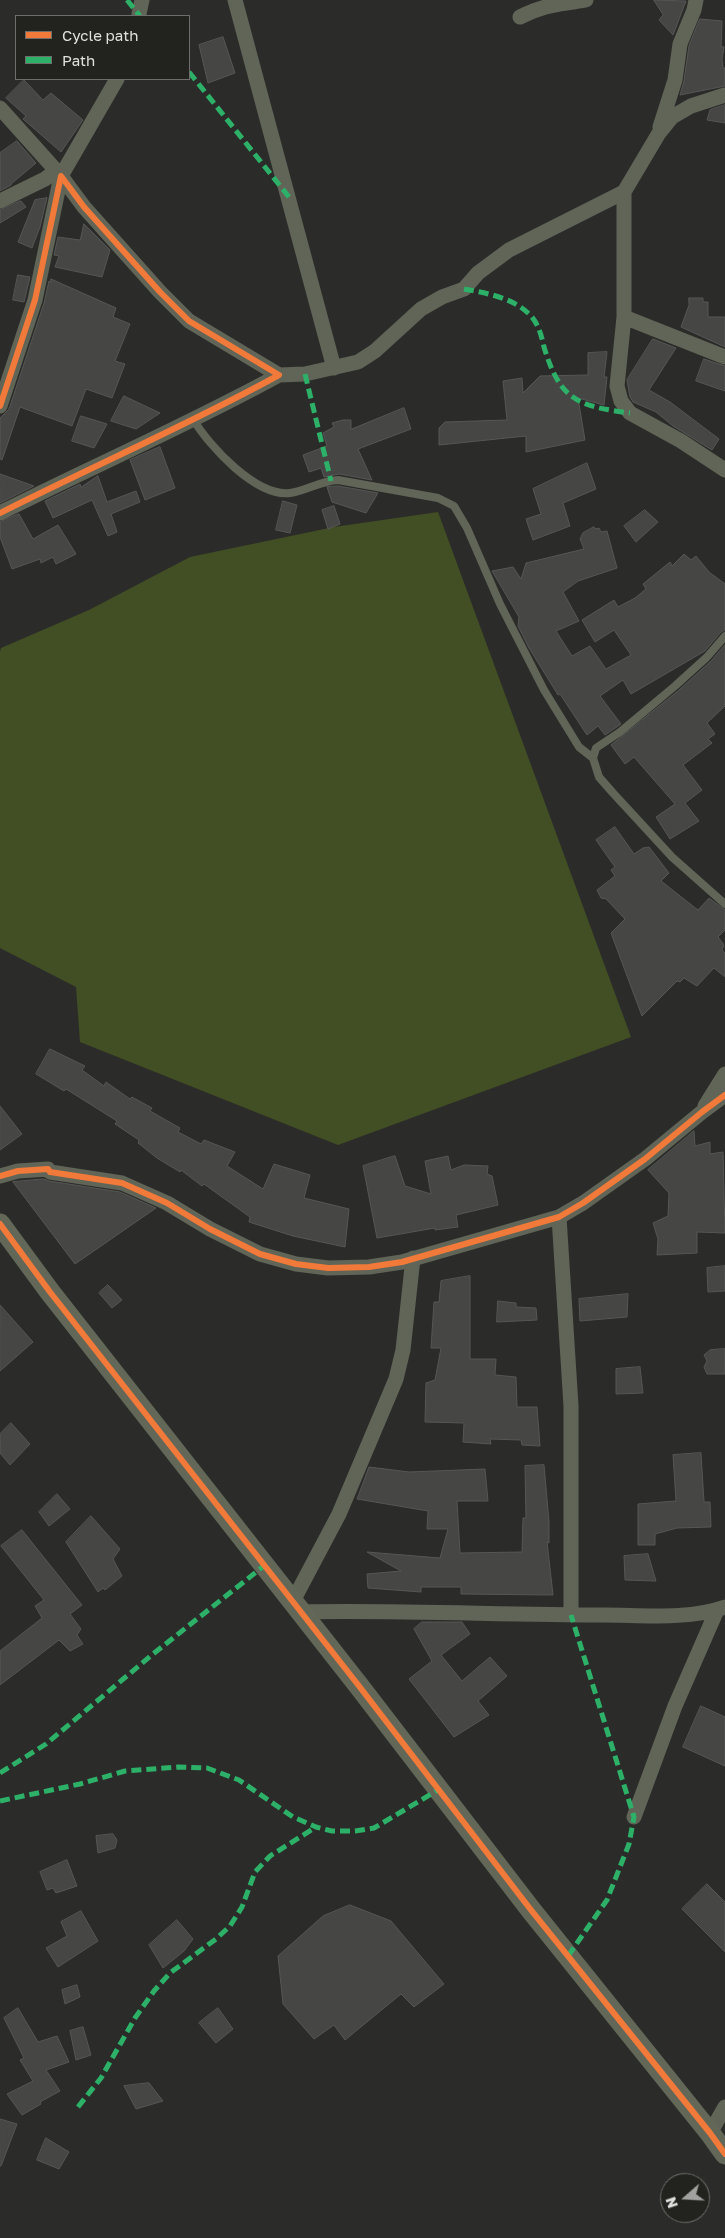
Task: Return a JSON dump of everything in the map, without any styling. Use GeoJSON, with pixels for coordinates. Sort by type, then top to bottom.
{"type":"FeatureCollection","features":[{"type":"Feature","properties":{"kind":"street"},"geometry":{"type":"LineString","coordinates":[[235,0],[334,368]]}},
{"type":"Feature","properties":{"kind":"street"},"geometry":{"type":"LineString","coordinates":[[520,17],[537,8],[551,4],[586,0]]}},
{"type":"Feature","properties":{"kind":"street"},"geometry":{"type":"LineString","coordinates":[[659,133],[674,80],[680,44],[694,10],[696,0]]}},
{"type":"Feature","properties":{"kind":"street"},"geometry":{"type":"LineString","coordinates":[[0,406],[36,300],[59,173],[116,80]]}},
{"type":"Feature","properties":{"kind":"street"},"geometry":{"type":"LineString","coordinates":[[725,95],[691,106],[672,117],[659,133],[624,192],[624,317],[617,386],[630,414],[681,441],[725,470]]}},
{"type":"Feature","properties":{"kind":"street"},"geometry":{"type":"LineString","coordinates":[[0,108],[59,173],[107,232],[160,292],[190,321],[280,375]]}},
{"type":"Feature","properties":{"kind":"street"},"geometry":{"type":"LineString","coordinates":[[0,201],[59,173]]}},
{"type":"Feature","properties":{"kind":"street"},"geometry":{"type":"LineString","coordinates":[[0,513],[280,375],[305,374],[358,362],[375,351],[421,309],[442,297],[464,289],[478,273],[509,250],[624,192]]}},
{"type":"Feature","properties":{"kind":"street"},"geometry":{"type":"LineString","coordinates":[[624,317],[725,357]]}},
{"type":"Feature","properties":{"kind":"street"},"geometry":{"type":"LineString","coordinates":[[702,1112],[725,1074]]}},
{"type":"Feature","properties":{"kind":"street"},"geometry":{"type":"LineString","coordinates":[[0,1176],[18,1171],[48,1169],[50,1172],[122,1183],[168,1203],[210,1229],[260,1254],[296,1264],[328,1268],[369,1267],[413,1258],[559,1217],[583,1203],[645,1159],[702,1112],[725,1096]]}},
{"type":"Feature","properties":{"kind":"street"},"geometry":{"type":"LineString","coordinates":[[559,1217],[571,1406],[571,1615]]}},
{"type":"Feature","properties":{"kind":"street"},"geometry":{"type":"LineString","coordinates":[[0,1224],[50,1292],[297,1606],[531,1910],[725,2154]]}},
{"type":"Feature","properties":{"kind":"street"},"geometry":{"type":"LineString","coordinates":[[297,1606],[340,1514],[396,1379],[403,1350],[413,1258]]}},
{"type":"Feature","properties":{"kind":"street"},"geometry":{"type":"LineString","coordinates":[[297,1606],[360,1611],[571,1615],[674,1615],[721,1608]]}},
{"type":"Feature","properties":{"kind":"street"},"geometry":{"type":"LineString","coordinates":[[634,1817],[675,1706],[721,1608]]}},
{"type":"Feature","properties":{"kind":"street"},"geometry":{"type":"LineString","coordinates":[[710,2133],[725,2108]]}},
{"type":"Feature","properties":{"kind":"lane"},"geometry":{"type":"LineString","coordinates":[[193,419],[208,441],[224,457],[258,484],[271,490],[290,493],[323,482],[338,480],[438,498],[454,506],[467,528],[500,604],[544,690],[579,747],[593,758]]}},
{"type":"Feature","properties":{"kind":"lane"},"geometry":{"type":"LineString","coordinates":[[725,636],[707,657],[676,686],[620,732],[596,748],[593,758],[599,777],[612,793],[672,857],[725,904]]}},
{"type":"Feature","properties":{"kind":"green space"},"geometry":{"type":"Polygon","coordinates":[[[438,512],[631,1037],[338,1145],[80,1042],[76,987],[0,948],[0,652],[1,648],[89,610],[190,557],[334,527],[438,512]]]}},
{"type":"Feature","properties":{"kind":"building"},"geometry":{"type":"Polygon","coordinates":[[[654,0],[686,1],[673,35],[659,20],[663,15],[654,0]]]}},
{"type":"Feature","properties":{"kind":"building"},"geometry":{"type":"Polygon","coordinates":[[[700,19],[722,21],[721,47],[724,47],[722,59],[723,68],[725,68],[725,86],[680,95],[689,46],[700,19]]]}},
{"type":"Feature","properties":{"kind":"building"},"geometry":{"type":"Polygon","coordinates":[[[223,37],[235,73],[208,83],[199,45],[223,37]]]}},
{"type":"Feature","properties":{"kind":"building"},"geometry":{"type":"Polygon","coordinates":[[[24,80],[43,100],[51,93],[83,120],[61,152],[23,119],[26,116],[6,98],[24,80]]]}},
{"type":"Feature","properties":{"kind":"building"},"geometry":{"type":"Polygon","coordinates":[[[725,105],[725,123],[707,120],[710,110],[725,105]]]}},
{"type":"Feature","properties":{"kind":"building"},"geometry":{"type":"Polygon","coordinates":[[[17,141],[36,163],[11,185],[0,191],[0,153],[17,141]]]}},
{"type":"Feature","properties":{"kind":"building"},"geometry":{"type":"Polygon","coordinates":[[[47,198],[40,227],[32,248],[18,242],[35,200],[47,198]]]}},
{"type":"Feature","properties":{"kind":"building"},"geometry":{"type":"Polygon","coordinates":[[[21,201],[26,207],[0,223],[0,210],[21,201]]]}},
{"type":"Feature","properties":{"kind":"building"},"geometry":{"type":"Polygon","coordinates":[[[84,224],[110,250],[102,277],[55,267],[59,256],[54,255],[58,237],[80,240],[84,224]]]}},
{"type":"Feature","properties":{"kind":"building"},"geometry":{"type":"Polygon","coordinates":[[[18,275],[30,277],[24,302],[13,300],[18,275]]]}},
{"type":"Feature","properties":{"kind":"building"},"geometry":{"type":"Polygon","coordinates":[[[51,279],[116,308],[113,317],[130,324],[115,361],[125,364],[112,398],[86,389],[72,426],[20,407],[2,460],[0,459],[0,418],[9,409],[51,279]]]}},
{"type":"Feature","properties":{"kind":"building"},"geometry":{"type":"Polygon","coordinates":[[[689,298],[703,298],[703,302],[708,302],[708,317],[725,317],[725,347],[681,327],[689,305],[689,298]]]}},
{"type":"Feature","properties":{"kind":"building"},"geometry":{"type":"Polygon","coordinates":[[[653,339],[676,348],[649,390],[670,402],[719,439],[712,450],[673,426],[656,412],[633,402],[630,397],[627,380],[653,339]]]}},
{"type":"Feature","properties":{"kind":"building"},"geometry":{"type":"Polygon","coordinates":[[[607,352],[604,377],[607,377],[604,405],[578,398],[585,440],[526,452],[526,436],[439,445],[439,428],[445,422],[507,420],[503,381],[522,378],[523,393],[540,376],[588,375],[588,353],[607,352]]]}},
{"type":"Feature","properties":{"kind":"building"},"geometry":{"type":"Polygon","coordinates":[[[704,359],[725,366],[725,391],[696,381],[704,359]]]}},
{"type":"Feature","properties":{"kind":"building"},"geometry":{"type":"Polygon","coordinates":[[[124,396],[160,413],[136,429],[111,421],[124,396]]]}},
{"type":"Feature","properties":{"kind":"building"},"geometry":{"type":"Polygon","coordinates":[[[404,408],[411,429],[358,449],[372,480],[339,474],[324,477],[321,468],[309,472],[303,455],[327,446],[323,433],[334,427],[332,423],[351,420],[351,429],[404,408]]]}},
{"type":"Feature","properties":{"kind":"building"},"geometry":{"type":"Polygon","coordinates":[[[81,416],[107,424],[94,448],[72,441],[81,416]]]}},
{"type":"Feature","properties":{"kind":"building"},"geometry":{"type":"Polygon","coordinates":[[[160,447],[175,488],[145,500],[130,460],[160,447]]]}},
{"type":"Feature","properties":{"kind":"building"},"geometry":{"type":"Polygon","coordinates":[[[587,463],[596,489],[563,503],[570,526],[533,540],[526,519],[541,514],[533,489],[587,463]]]}},
{"type":"Feature","properties":{"kind":"building"},"geometry":{"type":"Polygon","coordinates":[[[0,474],[34,486],[0,503],[0,474]]]}},
{"type":"Feature","properties":{"kind":"building"},"geometry":{"type":"Polygon","coordinates":[[[98,476],[107,502],[136,491],[140,502],[111,514],[117,532],[108,536],[92,500],[53,518],[45,501],[80,484],[81,487],[98,476]]]}},
{"type":"Feature","properties":{"kind":"building"},"geometry":{"type":"Polygon","coordinates":[[[338,486],[378,493],[366,513],[332,502],[327,487],[338,486]]]}},
{"type":"Feature","properties":{"kind":"building"},"geometry":{"type":"Polygon","coordinates":[[[283,501],[297,505],[290,533],[276,530],[283,501]]]}},
{"type":"Feature","properties":{"kind":"building"},"geometry":{"type":"Polygon","coordinates":[[[334,506],[340,524],[328,529],[322,510],[334,506]]]}},
{"type":"Feature","properties":{"kind":"building"},"geometry":{"type":"Polygon","coordinates":[[[645,510],[658,522],[636,542],[624,526],[645,510]]]}},
{"type":"Feature","properties":{"kind":"building"},"geometry":{"type":"Polygon","coordinates":[[[19,514],[33,539],[58,525],[76,554],[56,564],[53,557],[41,563],[40,559],[12,569],[0,537],[0,522],[19,514]]]}},
{"type":"Feature","properties":{"kind":"building"},"geometry":{"type":"Polygon","coordinates":[[[594,527],[596,529],[599,528],[601,532],[607,531],[617,568],[578,581],[563,592],[579,621],[556,631],[572,656],[590,646],[606,669],[631,655],[614,630],[595,642],[582,620],[614,600],[618,607],[635,598],[646,589],[643,584],[670,562],[672,566],[684,554],[691,560],[696,556],[709,572],[725,584],[725,630],[721,632],[705,651],[631,694],[623,680],[600,696],[621,724],[605,735],[598,726],[587,735],[560,694],[558,695],[529,648],[518,626],[519,617],[492,571],[513,567],[521,579],[526,563],[584,549],[580,539],[583,533],[594,527]]]}},
{"type":"Feature","properties":{"kind":"building"},"geometry":{"type":"Polygon","coordinates":[[[725,645],[725,706],[707,723],[715,734],[708,739],[712,743],[683,765],[702,790],[685,803],[699,821],[670,839],[656,817],[675,804],[634,757],[625,764],[611,745],[679,690],[711,661],[725,645]]]}},
{"type":"Feature","properties":{"kind":"building"},"geometry":{"type":"Polygon","coordinates":[[[615,827],[634,854],[643,848],[649,847],[669,873],[661,881],[698,910],[709,898],[725,910],[725,930],[718,937],[724,945],[722,950],[725,953],[725,977],[714,968],[697,986],[684,978],[680,982],[677,981],[642,1016],[611,933],[625,919],[606,899],[601,898],[597,890],[615,876],[611,870],[615,867],[596,840],[615,827]]]}},
{"type":"Feature","properties":{"kind":"building"},"geometry":{"type":"Polygon","coordinates":[[[50,1049],[85,1066],[82,1070],[104,1086],[106,1082],[130,1099],[132,1097],[152,1108],[150,1111],[180,1128],[178,1132],[201,1144],[204,1140],[235,1152],[227,1166],[263,1189],[274,1164],[310,1175],[304,1198],[349,1209],[345,1247],[293,1236],[249,1222],[250,1217],[204,1184],[202,1186],[181,1170],[180,1172],[157,1158],[138,1143],[139,1140],[115,1124],[117,1121],[66,1089],[64,1091],[36,1074],[50,1049]]]}},
{"type":"Feature","properties":{"kind":"building"},"geometry":{"type":"Polygon","coordinates":[[[0,1106],[22,1134],[0,1150],[0,1106]]]}},
{"type":"Feature","properties":{"kind":"building"},"geometry":{"type":"Polygon","coordinates":[[[694,1131],[695,1146],[710,1142],[710,1154],[723,1152],[725,1233],[697,1232],[697,1253],[657,1255],[658,1239],[653,1223],[668,1216],[669,1193],[648,1170],[694,1131]]]}},
{"type":"Feature","properties":{"kind":"building"},"geometry":{"type":"Polygon","coordinates":[[[395,1156],[405,1186],[431,1194],[425,1161],[448,1156],[451,1170],[464,1165],[488,1166],[487,1174],[492,1176],[498,1205],[456,1215],[458,1227],[435,1230],[435,1228],[377,1238],[363,1166],[395,1156]]]}},
{"type":"Feature","properties":{"kind":"building"},"geometry":{"type":"Polygon","coordinates":[[[44,1179],[120,1192],[156,1208],[75,1264],[13,1182],[44,1179]]]}},
{"type":"Feature","properties":{"kind":"building"},"geometry":{"type":"Polygon","coordinates":[[[725,1266],[725,1291],[708,1292],[707,1268],[725,1266]]]}},
{"type":"Feature","properties":{"kind":"building"},"geometry":{"type":"Polygon","coordinates":[[[470,1276],[470,1359],[496,1359],[495,1375],[516,1377],[517,1407],[537,1407],[540,1446],[522,1445],[521,1440],[490,1439],[491,1444],[463,1442],[464,1423],[425,1422],[426,1383],[435,1380],[441,1348],[431,1348],[434,1302],[439,1302],[441,1281],[470,1276]]]}},
{"type":"Feature","properties":{"kind":"building"},"geometry":{"type":"Polygon","coordinates":[[[108,1285],[122,1300],[112,1308],[99,1293],[108,1285]]]}},
{"type":"Feature","properties":{"kind":"building"},"geometry":{"type":"Polygon","coordinates":[[[628,1294],[627,1317],[580,1321],[579,1299],[628,1294]]]}},
{"type":"Feature","properties":{"kind":"building"},"geometry":{"type":"Polygon","coordinates":[[[498,1301],[516,1303],[516,1307],[536,1308],[537,1320],[497,1322],[498,1301]]]}},
{"type":"Feature","properties":{"kind":"building"},"geometry":{"type":"Polygon","coordinates":[[[0,1305],[33,1342],[0,1371],[0,1305]]]}},
{"type":"Feature","properties":{"kind":"building"},"geometry":{"type":"Polygon","coordinates":[[[725,1349],[725,1374],[707,1374],[704,1367],[707,1361],[704,1355],[710,1350],[725,1349]]]}},
{"type":"Feature","properties":{"kind":"building"},"geometry":{"type":"Polygon","coordinates":[[[640,1367],[643,1393],[616,1394],[616,1369],[640,1367]]]}},
{"type":"Feature","properties":{"kind":"building"},"geometry":{"type":"Polygon","coordinates":[[[11,1423],[30,1444],[10,1465],[0,1453],[0,1434],[11,1423]]]}},
{"type":"Feature","properties":{"kind":"building"},"geometry":{"type":"Polygon","coordinates":[[[701,1453],[704,1502],[710,1502],[711,1527],[677,1528],[655,1534],[655,1545],[638,1545],[638,1504],[676,1501],[673,1455],[701,1453]]]}},
{"type":"Feature","properties":{"kind":"building"},"geometry":{"type":"Polygon","coordinates":[[[544,1465],[549,1522],[549,1543],[547,1542],[553,1595],[461,1594],[461,1587],[421,1587],[421,1592],[368,1588],[367,1574],[401,1571],[367,1552],[440,1558],[448,1529],[427,1529],[428,1511],[357,1499],[369,1467],[409,1472],[485,1469],[488,1501],[457,1501],[460,1553],[522,1552],[523,1518],[526,1518],[525,1466],[544,1465]]]}},
{"type":"Feature","properties":{"kind":"building"},"geometry":{"type":"Polygon","coordinates":[[[57,1494],[70,1509],[49,1526],[39,1512],[57,1494]]]}},
{"type":"Feature","properties":{"kind":"building"},"geometry":{"type":"Polygon","coordinates":[[[91,1516],[120,1549],[113,1559],[122,1576],[105,1590],[103,1588],[98,1592],[66,1542],[91,1516]]]}},
{"type":"Feature","properties":{"kind":"building"},"geometry":{"type":"Polygon","coordinates":[[[22,1530],[82,1605],[70,1614],[81,1629],[77,1635],[83,1644],[70,1651],[59,1640],[0,1685],[0,1651],[42,1618],[35,1606],[44,1600],[1,1546],[22,1530]]]}},
{"type":"Feature","properties":{"kind":"building"},"geometry":{"type":"Polygon","coordinates":[[[648,1554],[656,1581],[625,1580],[624,1556],[648,1554]]]}},
{"type":"Feature","properties":{"kind":"building"},"geometry":{"type":"Polygon","coordinates":[[[422,1622],[462,1622],[470,1634],[441,1655],[462,1681],[490,1657],[507,1676],[478,1701],[489,1715],[454,1737],[409,1679],[432,1661],[414,1629],[422,1622]]]}},
{"type":"Feature","properties":{"kind":"building"},"geometry":{"type":"Polygon","coordinates":[[[701,1706],[725,1717],[725,1766],[683,1747],[701,1706]]]}},
{"type":"Feature","properties":{"kind":"building"},"geometry":{"type":"Polygon","coordinates":[[[113,1834],[117,1840],[115,1848],[98,1853],[96,1836],[113,1834]]]}},
{"type":"Feature","properties":{"kind":"building"},"geometry":{"type":"Polygon","coordinates":[[[67,1860],[77,1886],[56,1893],[53,1888],[47,1890],[40,1872],[67,1860]]]}},
{"type":"Feature","properties":{"kind":"building"},"geometry":{"type":"Polygon","coordinates":[[[707,1884],[725,1902],[725,1952],[682,1909],[707,1884]]]}},
{"type":"Feature","properties":{"kind":"building"},"geometry":{"type":"Polygon","coordinates":[[[350,1905],[391,1921],[444,1984],[414,2007],[401,1994],[345,2040],[334,2025],[314,2039],[283,2004],[278,1956],[323,1916],[350,1905]]]}},
{"type":"Feature","properties":{"kind":"building"},"geometry":{"type":"Polygon","coordinates":[[[81,1911],[98,1941],[58,1967],[46,1948],[67,1936],[61,1922],[81,1911]]]}},
{"type":"Feature","properties":{"kind":"building"},"geometry":{"type":"Polygon","coordinates":[[[177,1920],[193,1939],[184,1951],[163,1968],[149,1945],[177,1920]]]}},
{"type":"Feature","properties":{"kind":"building"},"geometry":{"type":"Polygon","coordinates":[[[77,1985],[80,1997],[65,2004],[62,1990],[77,1985]]]}},
{"type":"Feature","properties":{"kind":"building"},"geometry":{"type":"Polygon","coordinates":[[[18,2008],[38,2042],[57,2036],[69,2062],[46,2070],[60,2091],[22,2115],[7,2094],[33,2081],[20,2060],[24,2058],[4,2018],[18,2008]]]}},
{"type":"Feature","properties":{"kind":"building"},"geometry":{"type":"Polygon","coordinates":[[[218,2008],[233,2029],[216,2043],[199,2023],[218,2008]]]}},
{"type":"Feature","properties":{"kind":"building"},"geometry":{"type":"Polygon","coordinates":[[[83,2027],[91,2055],[76,2060],[70,2031],[83,2027]]]}},
{"type":"Feature","properties":{"kind":"building"},"geometry":{"type":"Polygon","coordinates":[[[149,2083],[163,2101],[136,2109],[124,2086],[149,2083]]]}},
{"type":"Feature","properties":{"kind":"building"},"geometry":{"type":"Polygon","coordinates":[[[0,2119],[17,2124],[1,2166],[0,2166],[0,2119]]]}},
{"type":"Feature","properties":{"kind":"building"},"geometry":{"type":"Polygon","coordinates":[[[46,2138],[69,2152],[59,2169],[37,2160],[46,2138]]]}},
{"type":"Feature","properties":{"kind":"marked path"},"geometry":{"type":"LineString","coordinates":[[127,0],[139,15]]}},
{"type":"Feature","properties":{"kind":"marked path"},"geometry":{"type":"LineString","coordinates":[[190,73],[289,197]]}},
{"type":"Feature","properties":{"kind":"marked path"},"geometry":{"type":"LineString","coordinates":[[464,289],[506,299],[528,313],[539,328],[550,365],[557,379],[573,397],[596,407],[630,413]]}},
{"type":"Feature","properties":{"kind":"marked path"},"geometry":{"type":"LineString","coordinates":[[305,374],[331,481]]}},
{"type":"Feature","properties":{"kind":"marked path"},"geometry":{"type":"LineString","coordinates":[[0,1773],[46,1744],[153,1654],[265,1565]]}},
{"type":"Feature","properties":{"kind":"marked path"},"geometry":{"type":"LineString","coordinates":[[568,1956],[607,1900],[629,1844],[634,1817],[571,1615]]}},
{"type":"Feature","properties":{"kind":"marked path"},"geometry":{"type":"LineString","coordinates":[[0,1801],[80,1784],[125,1771],[178,1767],[207,1768],[239,1780],[293,1817],[316,1827],[332,1831],[355,1831],[374,1828],[438,1790]]}},
{"type":"Feature","properties":{"kind":"marked path"},"geometry":{"type":"LineString","coordinates":[[78,2107],[101,2078],[135,2018],[154,1991],[170,1973],[216,1939],[230,1926],[242,1907],[255,1872],[270,1856],[316,1827]]}},
{"type":"Feature","properties":{"kind":"cycle path"},"geometry":{"type":"LineString","coordinates":[[0,406],[35,300],[61,176],[84,207],[160,292],[189,321],[279,375],[210,411],[0,513]]}},
{"type":"Feature","properties":{"kind":"cycle path"},"geometry":{"type":"LineString","coordinates":[[0,1176],[18,1171],[48,1169],[50,1172],[122,1183],[167,1203],[210,1229],[260,1254],[296,1264],[328,1268],[369,1267],[402,1262],[559,1217],[583,1203],[645,1159],[725,1095]]}},
{"type":"Feature","properties":{"kind":"cycle path"},"geometry":{"type":"LineString","coordinates":[[0,1224],[50,1292],[359,1686],[531,1910],[725,2154]]}}]}
